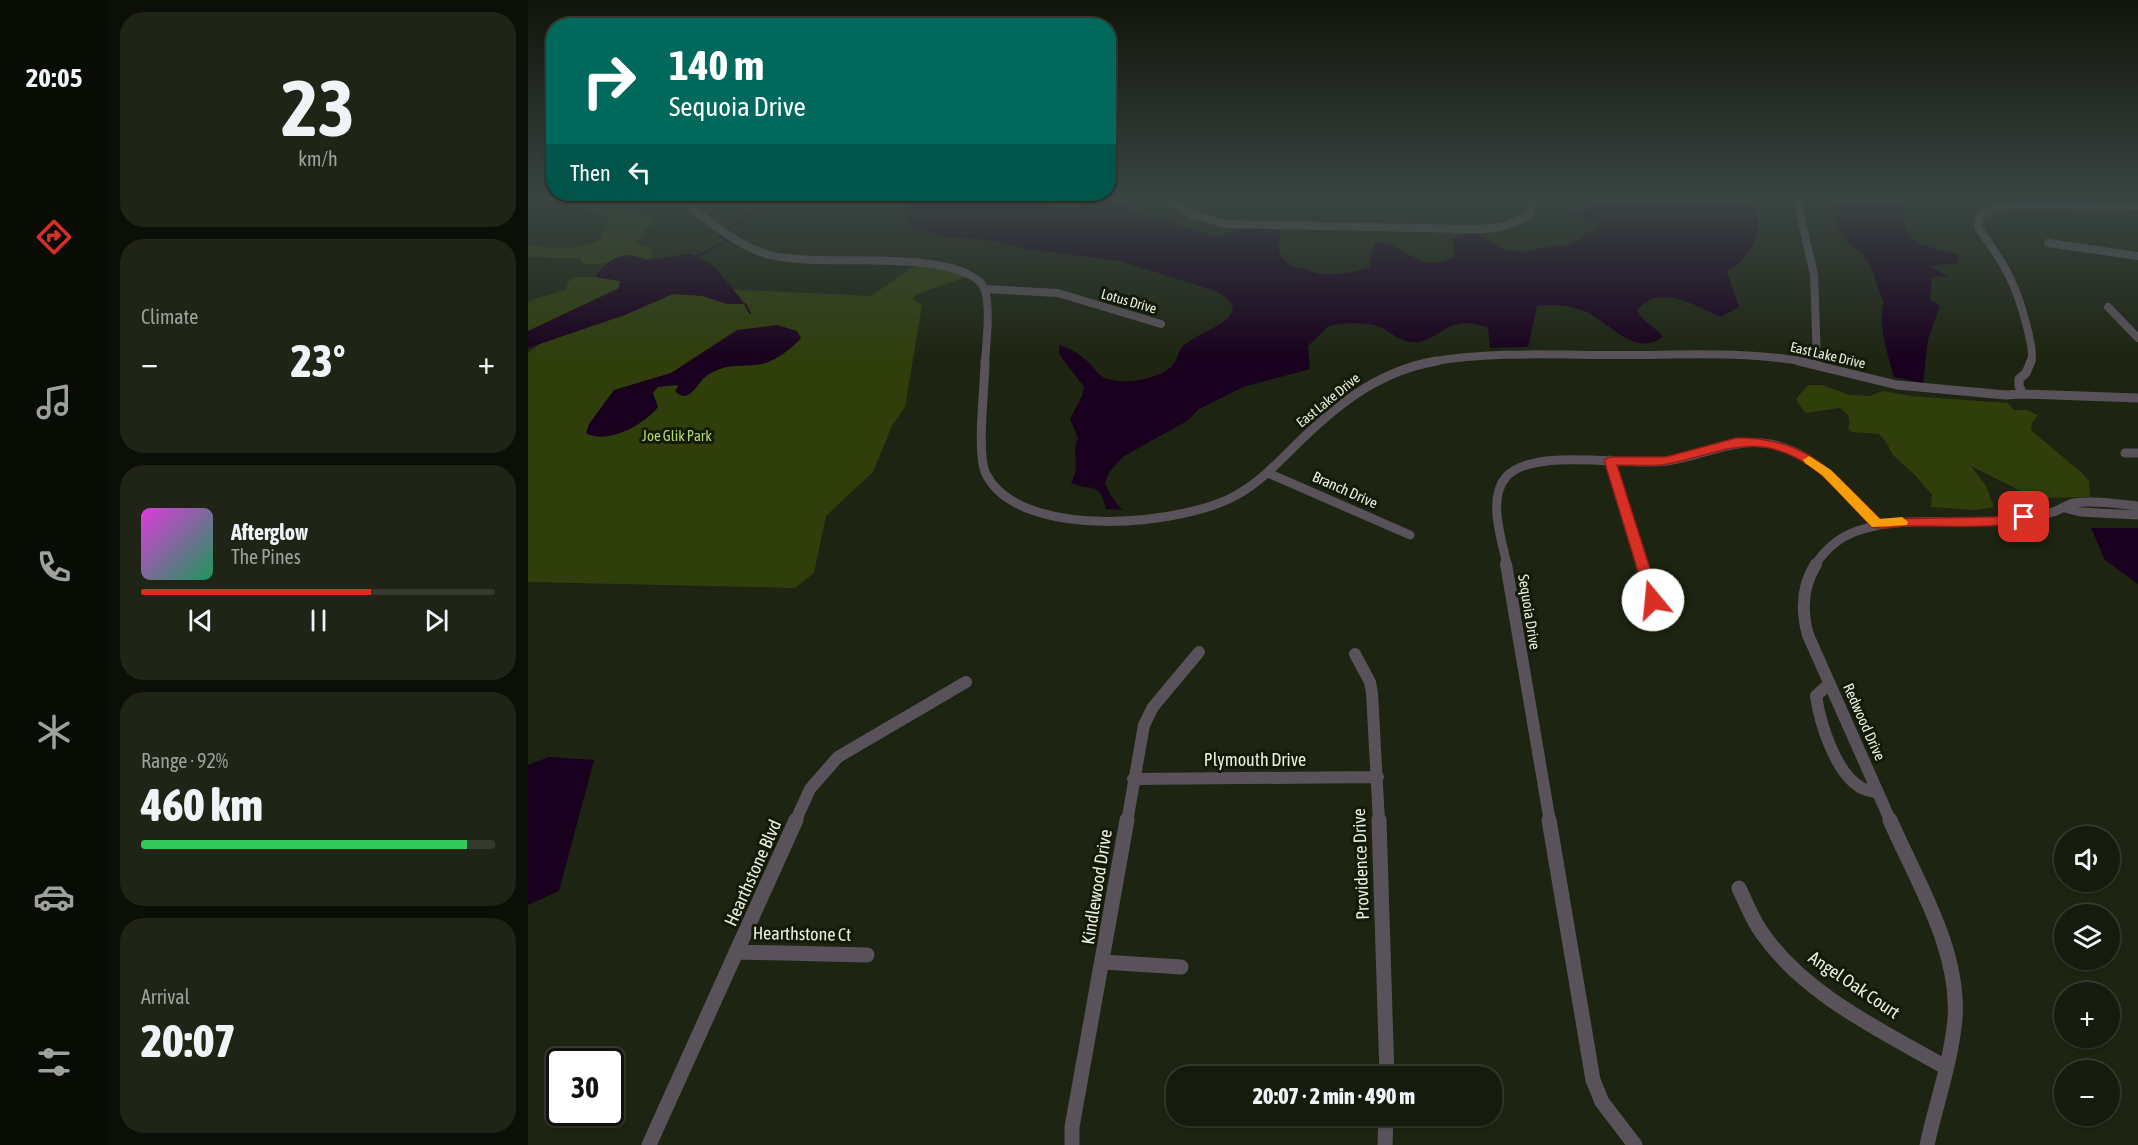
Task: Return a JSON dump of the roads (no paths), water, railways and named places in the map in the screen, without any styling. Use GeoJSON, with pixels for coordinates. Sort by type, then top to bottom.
{"type":"FeatureCollection","features":[{"type":"Feature","properties":{"kind":"street"},"geometry":{"type":"LineString","coordinates":[[765,253],[795,260],[939,266],[972,275],[985,289]]}},
{"type":"Feature","properties":{"kind":"street"},"geometry":{"type":"LineString","coordinates":[[1808,253],[1814,280],[1817,364]]}},
{"type":"Feature","properties":{"kind":"street"},"geometry":{"type":"LineString","coordinates":[[1995,253],[2011,279],[2033,357],[2026,373],[2019,379],[2019,386],[2023,394]]}},
{"type":"Feature","properties":{"kind":"street"},"geometry":{"type":"LineString","coordinates":[[2120,253],[2138,256]]}},
{"type":"Feature","properties":{"kind":"street","name":"Lotus Drive"},"geometry":{"type":"LineString","coordinates":[[985,289],[1058,293],[1161,324]]}},
{"type":"Feature","properties":{"kind":"street","name":"East Lake Drive"},"geometry":{"type":"LineString","coordinates":[[985,289],[987,312],[982,462],[990,482],[1008,499],[1034,511],[1067,519],[1160,519],[1216,507],[1268,473],[1302,438],[1353,394],[1380,378],[1424,363],[1482,356],[1765,357],[1817,364],[1879,381],[1916,388],[1994,395],[2138,398]]}},
{"type":"Feature","properties":{"kind":"street"},"geometry":{"type":"LineString","coordinates":[[2108,307],[2138,339]]}},
{"type":"Feature","properties":{"kind":"street","name":"Sequoia Drive"},"geometry":{"type":"LineString","coordinates":[[1635,1145],[1602,1102],[1593,1080],[1497,508],[1497,493],[1502,480],[1521,466],[1551,460],[1666,461],[1736,442],[1758,442],[1776,445],[1795,452],[1820,467],[1877,524]]}},
{"type":"Feature","properties":{"kind":"street"},"geometry":{"type":"LineString","coordinates":[[2125,453],[2138,453]]}},
{"type":"Feature","properties":{"kind":"street"},"geometry":{"type":"LineString","coordinates":[[1610,460],[1657,616]]}},
{"type":"Feature","properties":{"kind":"street","name":"Branch Drive"},"geometry":{"type":"LineString","coordinates":[[1268,473],[1410,535]]}},
{"type":"Feature","properties":{"kind":"street","name":"Redwood Drive"},"geometry":{"type":"LineString","coordinates":[[1927,1145],[1953,1031],[1954,1011],[1948,957],[1938,928],[1804,624],[1803,598],[1806,586],[1816,564],[1832,547],[1852,533],[1877,524],[1993,521],[2038,515],[2065,508],[2071,503],[2107,502],[2138,506]]}},
{"type":"Feature","properties":{"kind":"street","name":"Redwood Drive"},"geometry":{"type":"LineString","coordinates":[[2065,508],[2080,512],[2138,515]]}},
{"type":"Feature","properties":{"kind":"street","name":"Kindlewood Drive"},"geometry":{"type":"LineString","coordinates":[[1072,1145],[1072,1127],[1144,725],[1153,707],[1198,652]]}},
{"type":"Feature","properties":{"kind":"street","name":"Providence Drive"},"geometry":{"type":"LineString","coordinates":[[1356,654],[1370,682],[1372,693],[1378,777],[1387,1066]]}},
{"type":"Feature","properties":{"kind":"street","name":"Hearthstone Blvd"},"geometry":{"type":"LineString","coordinates":[[649,1145],[810,789],[838,758],[966,682]]}},
{"type":"Feature","properties":{"kind":"street"},"geometry":{"type":"LineString","coordinates":[[1829,684],[1816,696],[1817,710],[1843,770],[1859,786],[1878,793]]}},
{"type":"Feature","properties":{"kind":"street","name":"Plymouth Drive"},"geometry":{"type":"LineString","coordinates":[[1133,778],[1378,777]]}},
{"type":"Feature","properties":{"kind":"street","name":"Angel Oak Court"},"geometry":{"type":"LineString","coordinates":[[1739,888],[1764,936],[1790,965],[1839,1004],[1944,1066]]}},
{"type":"Feature","properties":{"kind":"street","name":"Hearthstone Ct"},"geometry":{"type":"LineString","coordinates":[[736,952],[867,955]]}},
{"type":"Feature","properties":{"kind":"street"},"geometry":{"type":"LineString","coordinates":[[1103,963],[1181,967]]}},
{"type":"Feature","properties":{"kind":"street"},"geometry":{"type":"LineString","coordinates":[[1385,1145],[1386,1126]]}},
{"type":"Feature","properties":{"kind":"waterway"},"geometry":{"type":"LineString","coordinates":[[696,257],[703,253]]}},
{"type":"Feature","properties":{"kind":"waterway"},"geometry":{"type":"LineString","coordinates":[[745,304],[750,313]]}},
{"type":"Feature","properties":{"kind":"park label","name":"Joe Glik Park"},"geometry":{"type":"Point","coordinates":[677,436]}}]}
